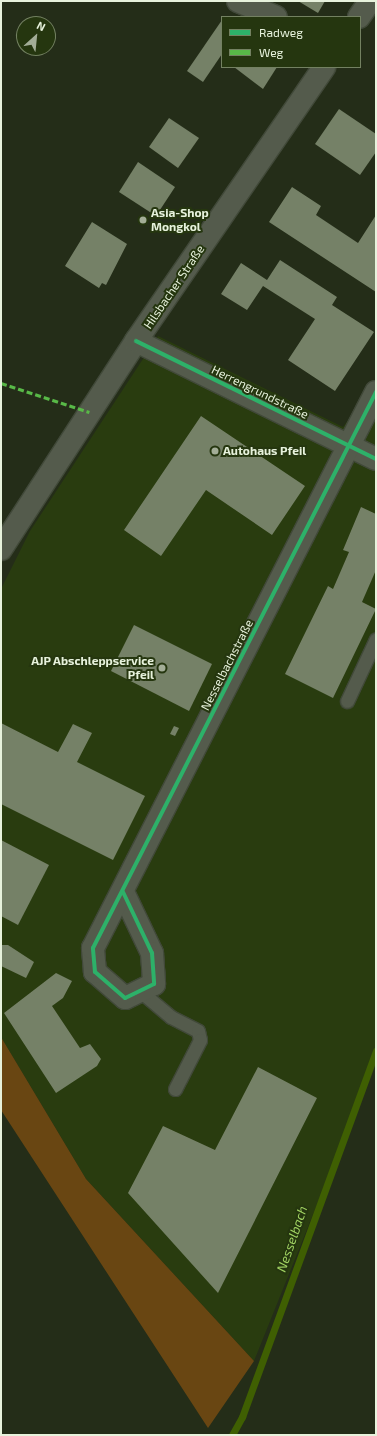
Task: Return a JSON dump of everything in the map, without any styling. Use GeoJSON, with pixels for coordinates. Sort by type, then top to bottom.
{"type":"FeatureCollection","features":[{"type":"Feature","properties":{"kind":"street"},"geometry":{"type":"LineString","coordinates":[[238,1],[274,16]]}},
{"type":"Feature","properties":{"kind":"street"},"geometry":{"type":"LineString","coordinates":[[360,16],[370,1]]}},
{"type":"Feature","properties":{"kind":"street","name":"Hilsbacher Straße"},"geometry":{"type":"LineString","coordinates":[[1,549],[136,341],[323,68]]}},
{"type":"Feature","properties":{"kind":"street","name":"Herrengrundstraße"},"geometry":{"type":"LineString","coordinates":[[136,341],[376,459]]}},
{"type":"Feature","properties":{"kind":"street","name":"Nesselbachstraße"},"geometry":{"type":"LineString","coordinates":[[123,892],[152,953],[154,984],[125,998],[96,972],[93,948],[123,892],[376,392]]}},
{"type":"Feature","properties":{"kind":"lane"},"geometry":{"type":"LineString","coordinates":[[347,701],[376,639]]}},
{"type":"Feature","properties":{"kind":"lane"},"geometry":{"type":"LineString","coordinates":[[140,991],[171,1017],[198,1031],[200,1040],[175,1089]]}},
{"type":"Feature","properties":{"kind":"shaded area"},"geometry":{"type":"Polygon","coordinates":[[[158,336],[343,427],[376,382],[376,1058],[254,1361],[86,1179],[1,1037],[1,589],[30,531],[158,336]]]}},
{"type":"Feature","properties":{"kind":"shaded area"},"geometry":{"type":"Polygon","coordinates":[[[1,1037],[86,1179],[254,1361],[208,1428],[1,1110],[1,1037]]]}},
{"type":"Feature","properties":{"kind":"building"},"geometry":{"type":"Polygon","coordinates":[[[298,1],[325,1],[318,13],[298,1]]]}},
{"type":"Feature","properties":{"kind":"building"},"geometry":{"type":"Polygon","coordinates":[[[221,21],[221,55],[203,82],[187,71],[221,21]]]}},
{"type":"Feature","properties":{"kind":"building"},"geometry":{"type":"Polygon","coordinates":[[[235,68],[276,68],[263,89],[235,68]]]}},
{"type":"Feature","properties":{"kind":"building"},"geometry":{"type":"Polygon","coordinates":[[[339,109],[376,134],[376,152],[360,175],[315,144],[339,109]]]}},
{"type":"Feature","properties":{"kind":"building"},"geometry":{"type":"Polygon","coordinates":[[[169,118],[199,138],[178,168],[149,147],[169,118]]]}},
{"type":"Feature","properties":{"kind":"building"},"geometry":{"type":"Polygon","coordinates":[[[138,162],[175,187],[156,216],[119,192],[138,162]]]}},
{"type":"Feature","properties":{"kind":"building"},"geometry":{"type":"Polygon","coordinates":[[[292,187],[321,206],[316,215],[358,243],[376,215],[376,292],[269,222],[292,187]]]}},
{"type":"Feature","properties":{"kind":"building"},"geometry":{"type":"Polygon","coordinates":[[[92,222],[127,244],[106,285],[102,283],[99,288],[65,266],[92,222]]]}},
{"type":"Feature","properties":{"kind":"building"},"geometry":{"type":"Polygon","coordinates":[[[280,260],[337,297],[332,305],[374,332],[335,391],[288,360],[315,319],[263,286],[247,310],[221,294],[241,263],[267,280],[280,260]]]}},
{"type":"Feature","properties":{"kind":"building","name":"Autohaus Pfeil"},"geometry":{"type":"Polygon","coordinates":[[[201,416],[305,486],[272,535],[206,490],[161,556],[124,530],[201,416]]]}},
{"type":"Feature","properties":{"kind":"building"},"geometry":{"type":"Polygon","coordinates":[[[361,507],[376,514],[376,570],[362,602],[376,609],[333,698],[285,674],[328,586],[333,589],[349,552],[343,550],[361,507]]]}},
{"type":"Feature","properties":{"kind":"building","name":"AJP Abschleppservice Pfeil"},"geometry":{"type":"Polygon","coordinates":[[[134,625],[212,664],[189,711],[111,671],[134,625]]]}},
{"type":"Feature","properties":{"kind":"building"},"geometry":{"type":"Polygon","coordinates":[[[1,723],[58,752],[73,724],[92,733],[77,762],[145,796],[113,860],[1,804],[1,723]]]}},
{"type":"Feature","properties":{"kind":"building"},"geometry":{"type":"Polygon","coordinates":[[[174,726],[179,728],[175,736],[170,734],[174,726]]]}},
{"type":"Feature","properties":{"kind":"building"},"geometry":{"type":"Polygon","coordinates":[[[1,840],[49,865],[18,925],[1,916],[1,840]]]}},
{"type":"Feature","properties":{"kind":"building"},"geometry":{"type":"Polygon","coordinates":[[[1,945],[8,945],[34,962],[26,978],[1,966],[1,945]]]}},
{"type":"Feature","properties":{"kind":"building"},"geometry":{"type":"Polygon","coordinates":[[[56,973],[72,981],[63,998],[52,1006],[80,1048],[90,1044],[101,1059],[97,1066],[56,1093],[4,1013],[56,973]]]}},
{"type":"Feature","properties":{"kind":"building"},"geometry":{"type":"Polygon","coordinates":[[[258,1067],[317,1098],[218,1293],[128,1193],[163,1126],[215,1150],[258,1067]]]}},
{"type":"Feature","properties":{"kind":"waterway","name":"Nesselbach"},"geometry":{"type":"LineString","coordinates":[[232,1435],[242,1417],[376,1051]]}},
{"type":"Feature","properties":{"kind":"marked path"},"geometry":{"type":"LineString","coordinates":[[1,383],[89,412]]}},
{"type":"Feature","properties":{"kind":"cycle path"},"geometry":{"type":"LineString","coordinates":[[136,341],[376,459]]}},
{"type":"Feature","properties":{"kind":"cycle path"},"geometry":{"type":"LineString","coordinates":[[123,892],[152,953],[154,984],[125,998],[95,972],[93,948],[376,392]]}},
{"type":"Feature","properties":{"kind":"place","name":"Asia-Shop Mongkol"},"geometry":{"type":"Point","coordinates":[143,220]}},
{"type":"Feature","properties":{"kind":"place","name":"Autohaus Pfeil"},"geometry":{"type":"Point","coordinates":[215,451]}},
{"type":"Feature","properties":{"kind":"place","name":"AJP Abschleppservice Pfeil"},"geometry":{"type":"Point","coordinates":[162,668]}}]}
